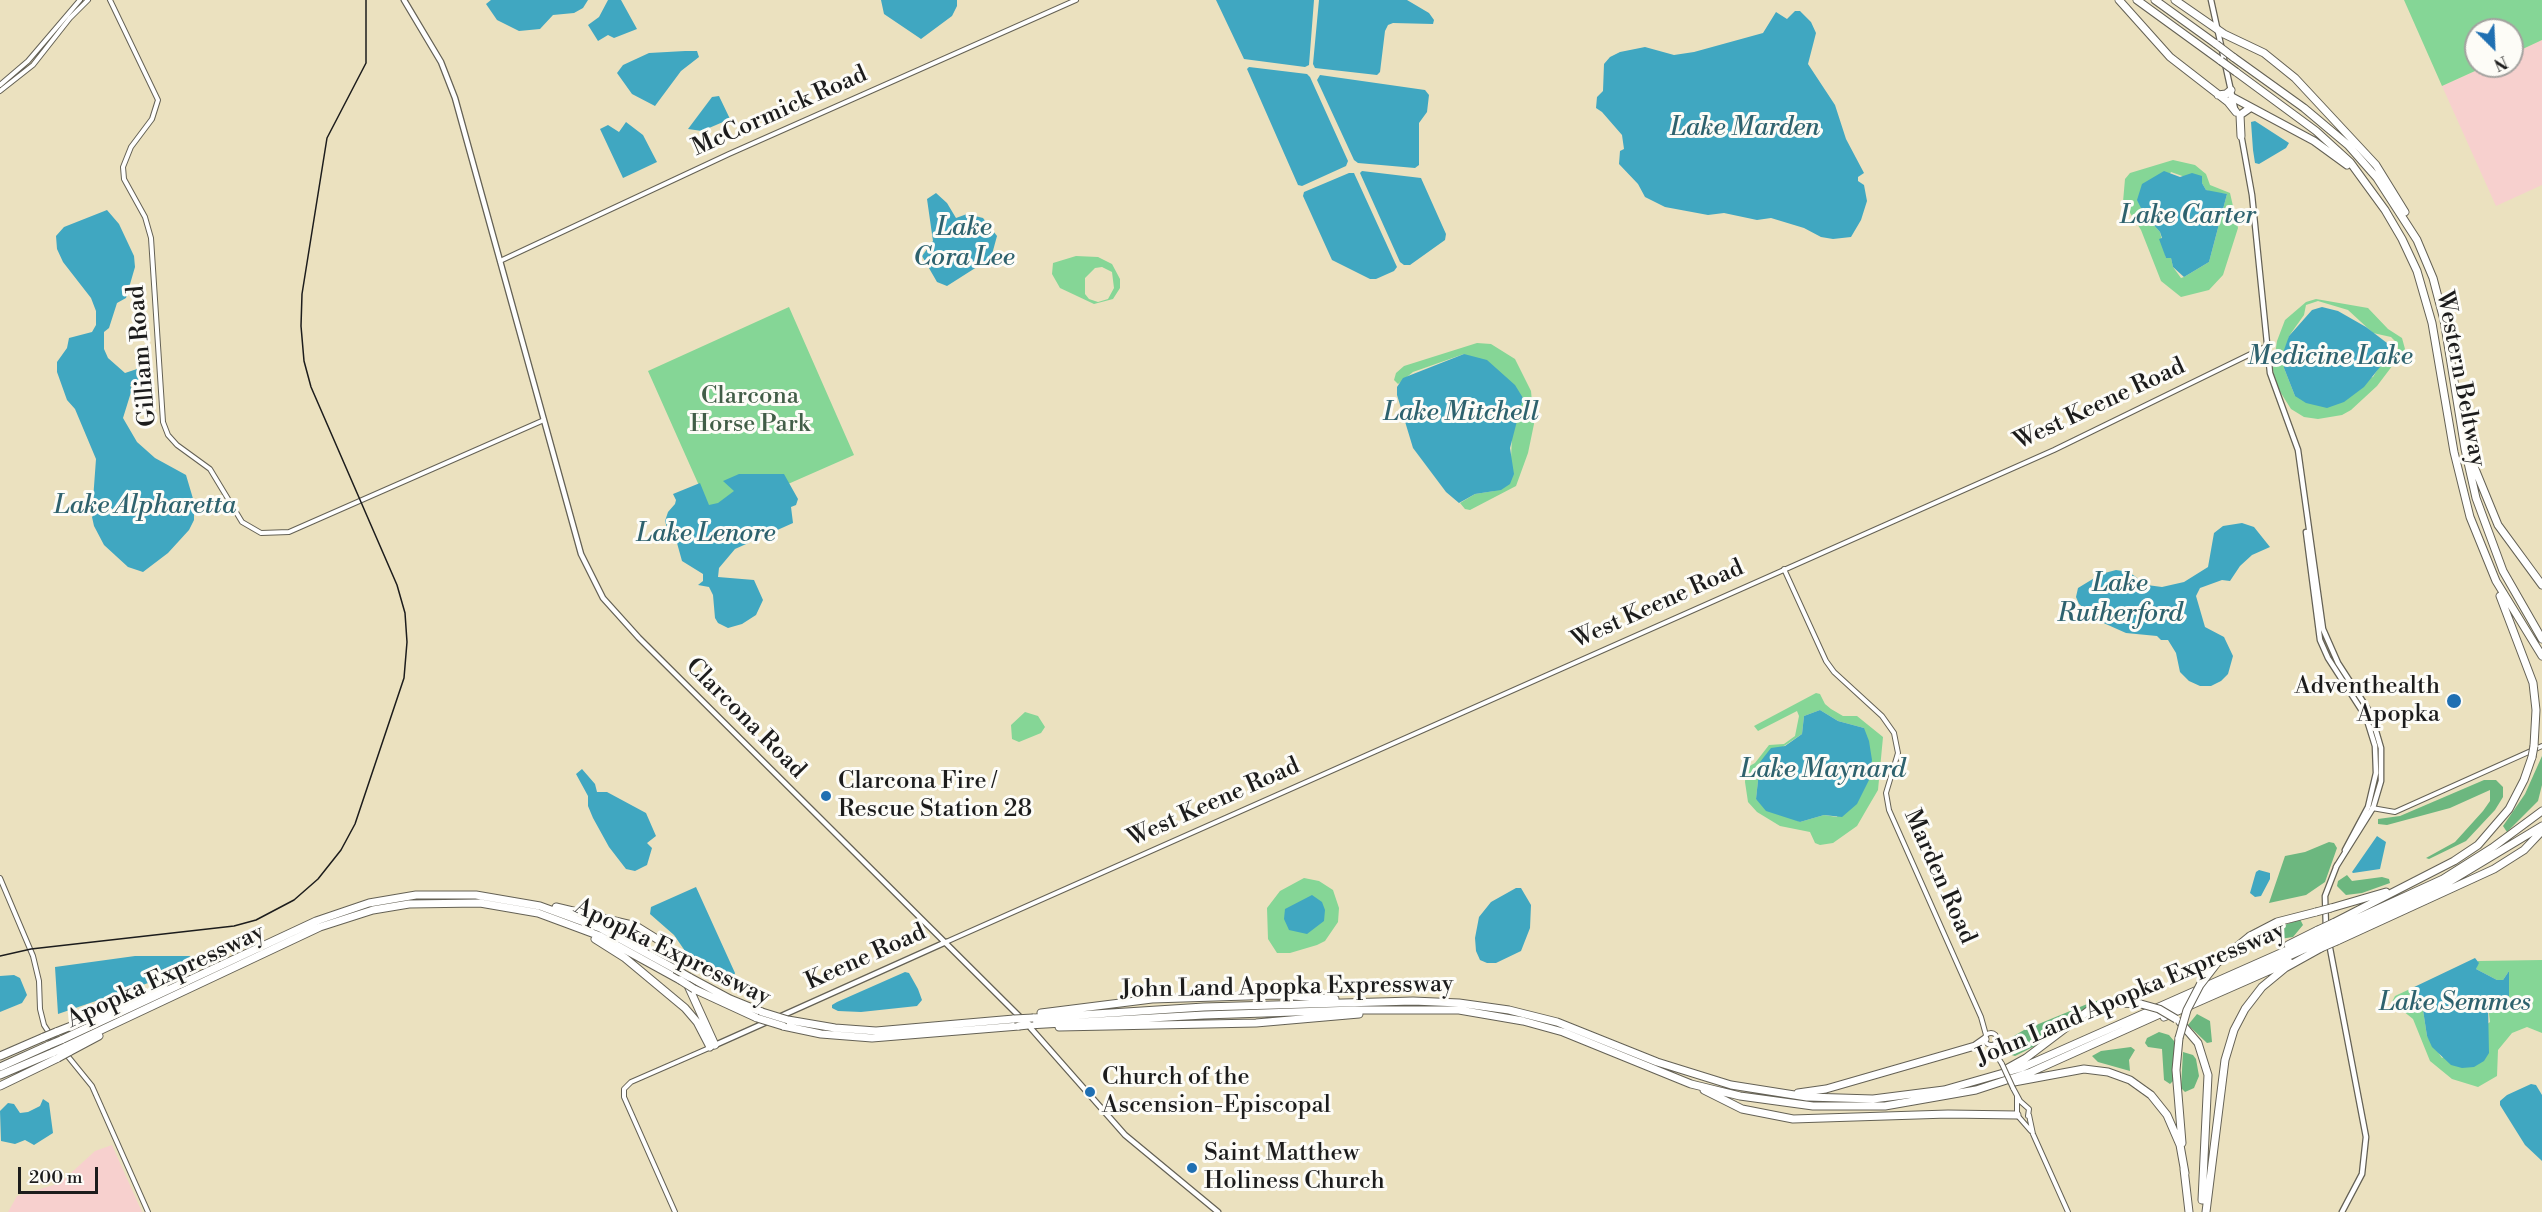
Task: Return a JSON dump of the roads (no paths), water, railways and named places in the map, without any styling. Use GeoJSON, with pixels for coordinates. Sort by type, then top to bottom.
{"type":"FeatureCollection","features":[{"type":"Feature","properties":{"kind":"highway"},"geometry":{"type":"LineString","coordinates":[[2119,0],[2170,57],[2236,112]]}},
{"type":"Feature","properties":{"kind":"highway","name":"Western Beltway"},"geometry":{"type":"LineString","coordinates":[[2137,0],[2316,131],[2350,162],[2394,224],[2422,288],[2438,353],[2460,483],[2487,563],[2512,610],[2542,656]]}},
{"type":"Feature","properties":{"kind":"highway","name":"Western Beltway"},"geometry":{"type":"LineString","coordinates":[[2155,0],[2304,108],[2348,145],[2387,191],[2417,240],[2439,297],[2470,471],[2487,531],[2514,591],[2542,639]]}},
{"type":"Feature","properties":{"kind":"highway"},"geometry":{"type":"LineString","coordinates":[[2175,0],[2217,29],[2252,46],[2280,65],[2321,106],[2385,178],[2401,204],[2417,240]]}},
{"type":"Feature","properties":{"kind":"highway"},"geometry":{"type":"LineString","coordinates":[[2218,95],[2232,93],[2250,108],[2314,141],[2360,176]]}},
{"type":"Feature","properties":{"kind":"highway"},"geometry":{"type":"LineString","coordinates":[[2241,136],[2240,115],[2250,108]]}},
{"type":"Feature","properties":{"kind":"highway"},"geometry":{"type":"LineString","coordinates":[[2462,421],[2473,466],[2489,508],[2508,541],[2542,585]]}},
{"type":"Feature","properties":{"kind":"highway"},"geometry":{"type":"LineString","coordinates":[[2335,932],[2416,880],[2463,856],[2490,832],[2517,796],[2534,746],[2536,710],[2532,676],[2487,563]]}},
{"type":"Feature","properties":{"kind":"highway"},"geometry":{"type":"LineString","coordinates":[[2335,932],[2443,879],[2542,811]]}},
{"type":"Feature","properties":{"kind":"highway"},"geometry":{"type":"LineString","coordinates":[[2204,1212],[2225,1060],[2234,1030],[2245,1009],[2262,987],[2319,939],[2444,885],[2542,826]]}},
{"type":"Feature","properties":{"kind":"highway"},"geometry":{"type":"LineString","coordinates":[[2319,939],[2494,870],[2511,859],[2539,834]]}},
{"type":"Feature","properties":{"kind":"highway"},"geometry":{"type":"LineString","coordinates":[[2189,1212],[2176,1070],[2179,1038],[2187,1010],[2200,985],[2217,963],[2250,936],[2277,922],[2331,908],[2416,880]]}},
{"type":"Feature","properties":{"kind":"highway","name":"Apopka Expressway"},"geometry":{"type":"LineString","coordinates":[[0,1076],[54,1052],[316,921],[350,909],[406,897],[459,894],[509,899],[585,921],[783,1026],[821,1034],[872,1038],[1028,1025]]}},
{"type":"Feature","properties":{"kind":"highway"},"geometry":{"type":"LineString","coordinates":[[509,899],[610,918],[649,932],[675,957],[712,1046]]}},
{"type":"Feature","properties":{"kind":"highway","name":"Apopka Expressway"},"geometry":{"type":"LineString","coordinates":[[65,1046],[175,997],[305,933],[338,920],[392,906],[462,902],[480,903],[552,918],[600,936],[694,989],[760,1015],[835,1028],[876,1031],[1031,1016]]}},
{"type":"Feature","properties":{"kind":"highway"},"geometry":{"type":"LineString","coordinates":[[552,918],[600,941],[625,958],[692,1016],[712,1046]]}},
{"type":"Feature","properties":{"kind":"highway","name":"John Land Apopka Expressway"},"geometry":{"type":"LineString","coordinates":[[1031,1016],[1370,1002],[1509,1010],[1557,1022],[1642,1057],[1710,1080],[1758,1091],[1807,1097],[1873,1099],[1923,1094],[1962,1086],[2033,1063],[2216,980],[2319,939]]}},
{"type":"Feature","properties":{"kind":"highway","name":"John Land Apopka Expressway"},"geometry":{"type":"LineString","coordinates":[[1459,1007],[1552,1029],[1691,1083],[1760,1100],[1836,1107],[1911,1103],[1976,1090],[2031,1072],[2178,1011],[2319,939]]}},
{"type":"Feature","properties":{"kind":"highway"},"geometry":{"type":"LineString","coordinates":[[0,1056],[44,1036],[204,975]]}},
{"type":"Feature","properties":{"kind":"highway"},"geometry":{"type":"LineString","coordinates":[[1962,1086],[1998,1073],[2026,1058],[2088,1011],[2119,1002],[2141,1004],[2176,1019],[2198,1043],[2208,1075],[2204,1212]]}},
{"type":"Feature","properties":{"kind":"highway","name":"John Land Apopka Expressway"},"geometry":{"type":"LineString","coordinates":[[1028,1025],[1041,1026],[1136,1017],[1448,1006]]}},
{"type":"Feature","properties":{"kind":"highway"},"geometry":{"type":"LineString","coordinates":[[1758,1091],[1805,1092],[1826,1089],[1975,1046],[1985,1037]]}},
{"type":"Feature","properties":{"kind":"highway"},"geometry":{"type":"LineString","coordinates":[[0,1086],[65,1046]]}},
{"type":"Feature","properties":{"kind":"highway","name":"Apopka Expressway"},"geometry":{"type":"LineString","coordinates":[[0,1067],[54,1052]]}},
{"type":"Feature","properties":{"kind":"highway"},"geometry":{"type":"LineString","coordinates":[[1976,1090],[2072,1070],[2097,1070],[2119,1076],[2151,1095],[2167,1115],[2180,1146],[2185,1173]]}},
{"type":"Feature","properties":{"kind":"highway"},"geometry":{"type":"LineString","coordinates":[[1691,1083],[1742,1109],[1794,1119],[2019,1114]]}},
{"type":"Feature","properties":{"kind":"main road","name":"Clarcona Road"},"geometry":{"type":"LineString","coordinates":[[404,0],[441,62],[454,98],[581,554],[607,603],[1042,1040],[1125,1135],[1218,1212]]}},
{"type":"Feature","properties":{"kind":"main road"},"geometry":{"type":"LineString","coordinates":[[2211,0],[2241,136],[2253,204],[2271,380],[2298,450],[2307,554],[2320,640],[2328,658],[2366,717],[2373,739],[2376,773],[2371,808],[2336,867],[2325,896],[2324,920],[2366,1137],[2362,1174],[2342,1212]]}},
{"type":"Feature","properties":{"kind":"main road","name":"Keene Road"},"geometry":{"type":"LineString","coordinates":[[712,1046],[946,942]]}},
{"type":"Feature","properties":{"kind":"street"},"geometry":{"type":"LineString","coordinates":[[0,85],[28,61],[80,0]]}},
{"type":"Feature","properties":{"kind":"street"},"geometry":{"type":"LineString","coordinates":[[0,90],[33,65],[70,18],[88,0]]}},
{"type":"Feature","properties":{"kind":"street","name":"Gilliam Road"},"geometry":{"type":"LineString","coordinates":[[110,0],[158,100],[152,119],[131,147],[123,167],[124,179],[145,217],[151,238],[163,422],[171,440],[202,462],[214,475],[230,507],[242,522],[261,533],[289,532],[544,420]]}},
{"type":"Feature","properties":{"kind":"street","name":"McCormick Road"},"geometry":{"type":"LineString","coordinates":[[500,261],[748,145],[1076,0]]}},
{"type":"Feature","properties":{"kind":"street"},"geometry":{"type":"LineString","coordinates":[[0,90],[24,70],[28,61]]}},
{"type":"Feature","properties":{"kind":"street","name":"West Keene Road"},"geometry":{"type":"LineString","coordinates":[[1060,891],[2054,450],[2267,346]]}},
{"type":"Feature","properties":{"kind":"street","name":"Marden Road"},"geometry":{"type":"LineString","coordinates":[[1784,569],[1826,660],[1834,672],[1882,716],[1894,733],[1898,753],[1886,793],[1889,810],[1981,1017],[1992,1033],[1997,1036],[1997,1042]]}},
{"type":"Feature","properties":{"kind":"street"},"geometry":{"type":"LineString","coordinates":[[2371,808],[2388,812],[2400,810],[2542,746]]}},
{"type":"Feature","properties":{"kind":"street"},"geometry":{"type":"LineString","coordinates":[[0,878],[34,960],[44,1024],[51,1038],[92,1086],[148,1212]]}},
{"type":"Feature","properties":{"kind":"street","name":"Keene Road"},"geometry":{"type":"LineString","coordinates":[[946,942],[1060,891]]}},
{"type":"Feature","properties":{"kind":"street","name":"Marden Road"},"geometry":{"type":"LineString","coordinates":[[1981,1017],[1985,1037]]}},
{"type":"Feature","properties":{"kind":"street"},"geometry":{"type":"LineString","coordinates":[[1992,1033],[1985,1037],[1999,1056]]}},
{"type":"Feature","properties":{"kind":"street"},"geometry":{"type":"LineString","coordinates":[[1991,1046],[1997,1042],[1999,1056],[2013,1088],[2024,1106],[2029,1109],[2033,1134]]}},
{"type":"Feature","properties":{"kind":"street","name":"Keene Road"},"geometry":{"type":"LineString","coordinates":[[675,1212],[624,1097],[624,1089],[634,1081],[712,1046]]}},
{"type":"Feature","properties":{"kind":"street"},"geometry":{"type":"LineString","coordinates":[[2017,1096],[2019,1114],[2033,1134],[2068,1212]]}},
{"type":"Feature","properties":{"kind":"street"},"geometry":{"type":"LineString","coordinates":[[2019,1114],[2024,1106]]}},
{"type":"Feature","properties":{"kind":"street"},"geometry":{"type":"LineString","coordinates":[[2019,1114],[2029,1115]]}},
{"type":"Feature","properties":{"kind":"water"},"geometry":{"type":"Polygon","coordinates":[[[491,0],[588,0],[583,8],[574,13],[553,15],[540,29],[519,31],[497,20],[486,4],[491,0]]]}},
{"type":"Feature","properties":{"kind":"water"},"geometry":{"type":"Polygon","coordinates":[[[608,0],[621,0],[637,29],[614,38],[608,35],[598,41],[588,25],[599,17],[608,0]]]}},
{"type":"Feature","properties":{"kind":"water"},"geometry":{"type":"Polygon","coordinates":[[[881,0],[957,0],[957,6],[952,16],[921,39],[884,14],[881,0]]]}},
{"type":"Feature","properties":{"kind":"water"},"geometry":{"type":"Polygon","coordinates":[[[1216,0],[1314,0],[1309,65],[1305,67],[1244,59],[1216,0]]]}},
{"type":"Feature","properties":{"kind":"water"},"geometry":{"type":"Polygon","coordinates":[[[1319,0],[1407,0],[1429,13],[1434,20],[1433,24],[1393,23],[1388,25],[1385,31],[1380,72],[1377,75],[1315,68],[1313,64],[1319,0]]]}},
{"type":"Feature","properties":{"kind":"water","name":"Lake Marden"},"geometry":{"type":"Polygon","coordinates":[[[1795,11],[1800,11],[1811,22],[1816,33],[1808,64],[1835,105],[1846,139],[1864,173],[1858,177],[1858,181],[1864,185],[1867,201],[1861,220],[1851,237],[1833,239],[1821,237],[1804,228],[1771,218],[1757,220],[1724,213],[1708,215],[1665,207],[1645,197],[1638,184],[1619,164],[1620,151],[1624,149],[1622,135],[1596,108],[1597,97],[1603,91],[1604,64],[1610,57],[1620,52],[1645,47],[1674,55],[1694,52],[1763,33],[1776,12],[1787,19],[1795,11]]]}},
{"type":"Feature","properties":{"kind":"water"},"geometry":{"type":"Polygon","coordinates":[[[697,51],[699,57],[681,71],[655,106],[632,94],[617,73],[623,65],[649,53],[697,51]]]}},
{"type":"Feature","properties":{"kind":"water"},"geometry":{"type":"Polygon","coordinates":[[[1249,67],[1307,74],[1310,77],[1348,161],[1346,166],[1302,186],[1298,185],[1247,69],[1249,67]]]}},
{"type":"Feature","properties":{"kind":"water"},"geometry":{"type":"Polygon","coordinates":[[[1320,75],[1425,90],[1429,95],[1427,112],[1419,123],[1419,165],[1415,168],[1358,163],[1354,160],[1317,80],[1320,75]]]}},
{"type":"Feature","properties":{"kind":"water"},"geometry":{"type":"Polygon","coordinates":[[[719,96],[730,119],[702,131],[688,129],[712,97],[719,96]]]}},
{"type":"Feature","properties":{"kind":"water"},"geometry":{"type":"Polygon","coordinates":[[[2255,121],[2289,143],[2286,148],[2259,164],[2255,163],[2253,150],[2251,122],[2255,121]]]}},
{"type":"Feature","properties":{"kind":"water"},"geometry":{"type":"Polygon","coordinates":[[[626,122],[643,135],[657,162],[623,178],[600,129],[608,125],[619,132],[626,122]]]}},
{"type":"Feature","properties":{"kind":"water"},"geometry":{"type":"Polygon","coordinates":[[[1362,171],[1421,178],[1446,234],[1445,240],[1410,265],[1400,262],[1360,173],[1362,171]]]}},
{"type":"Feature","properties":{"kind":"water","name":"Lake Carter"},"geometry":{"type":"Polygon","coordinates":[[[2164,171],[2180,177],[2192,173],[2202,176],[2202,183],[2206,190],[2227,194],[2209,262],[2184,277],[2173,267],[2171,258],[2166,258],[2159,239],[2162,238],[2160,232],[2144,214],[2137,200],[2142,184],[2164,171]]]}},
{"type":"Feature","properties":{"kind":"water"},"geometry":{"type":"Polygon","coordinates":[[[1354,173],[1397,267],[1394,271],[1376,279],[1370,279],[1332,260],[1303,196],[1304,192],[1354,173]]]}},
{"type":"Feature","properties":{"kind":"water","name":"Lake Cora Lee"},"geometry":{"type":"Polygon","coordinates":[[[936,193],[947,203],[956,218],[967,214],[983,218],[997,236],[991,258],[947,286],[937,282],[922,256],[933,241],[927,199],[936,193]]]}},
{"type":"Feature","properties":{"kind":"water","name":"Lake Alpharetta"},"geometry":{"type":"Polygon","coordinates":[[[107,210],[119,224],[134,256],[135,267],[126,298],[117,303],[109,328],[104,332],[104,349],[108,358],[125,373],[140,368],[145,382],[140,386],[130,385],[132,389],[123,418],[137,442],[155,458],[186,475],[194,502],[194,520],[189,530],[168,553],[143,572],[128,567],[104,545],[94,526],[92,517],[97,511],[93,500],[96,459],[75,409],[67,400],[57,372],[57,362],[67,348],[69,338],[92,332],[96,325],[96,311],[91,298],[63,262],[57,249],[56,236],[64,227],[107,210]]]}},
{"type":"Feature","properties":{"kind":"water","name":"Medicine Lake"},"geometry":{"type":"Polygon","coordinates":[[[2322,307],[2338,311],[2366,327],[2387,343],[2392,352],[2364,387],[2344,402],[2327,408],[2306,403],[2295,396],[2284,368],[2283,353],[2289,336],[2312,310],[2322,307]]]}},
{"type":"Feature","properties":{"kind":"water","name":"Lake Mitchell"},"geometry":{"type":"Polygon","coordinates":[[[1464,354],[1487,360],[1515,385],[1523,398],[1510,448],[1514,474],[1510,484],[1501,490],[1475,494],[1459,503],[1446,492],[1413,448],[1397,395],[1397,387],[1403,378],[1464,354]]]}},
{"type":"Feature","properties":{"kind":"water","name":"Lake Lenore"},"geometry":{"type":"Polygon","coordinates":[[[739,474],[784,474],[798,499],[796,505],[791,507],[793,523],[735,549],[719,568],[718,577],[754,580],[763,600],[756,615],[742,624],[728,628],[718,623],[715,618],[713,595],[709,587],[698,585],[703,581],[703,574],[682,561],[677,543],[668,531],[665,521],[668,512],[675,504],[673,494],[700,483],[709,505],[718,503],[734,491],[723,481],[739,474]]]}},
{"type":"Feature","properties":{"kind":"water","name":"Lake Rutherford"},"geometry":{"type":"Polygon","coordinates":[[[2242,523],[2254,527],[2270,547],[2252,555],[2240,566],[2230,581],[2222,580],[2200,588],[2196,596],[2205,627],[2224,637],[2233,656],[2228,674],[2211,686],[2200,686],[2189,681],[2180,672],[2176,653],[2168,640],[2161,640],[2157,636],[2126,633],[2099,621],[2079,604],[2076,597],[2078,588],[2101,574],[2116,570],[2129,572],[2147,585],[2162,587],[2184,582],[2208,567],[2214,533],[2223,526],[2242,523]]]}},
{"type":"Feature","properties":{"kind":"water","name":"Lake Maynard"},"geometry":{"type":"Polygon","coordinates":[[[1820,710],[1838,721],[1864,728],[1872,760],[1869,780],[1857,804],[1842,817],[1824,815],[1800,822],[1766,811],[1756,799],[1760,762],[1771,748],[1785,746],[1802,734],[1804,716],[1820,710]]]}},
{"type":"Feature","properties":{"kind":"water"},"geometry":{"type":"Polygon","coordinates":[[[582,769],[595,784],[597,792],[607,792],[646,813],[656,836],[647,843],[652,848],[647,865],[635,871],[626,869],[609,847],[593,818],[588,806],[588,796],[576,774],[582,769]]]}},
{"type":"Feature","properties":{"kind":"water"},"geometry":{"type":"Polygon","coordinates":[[[2377,836],[2386,842],[2380,869],[2353,873],[2352,872],[2377,836]]]}},
{"type":"Feature","properties":{"kind":"water"},"geometry":{"type":"Polygon","coordinates":[[[2259,870],[2270,873],[2270,879],[2261,896],[2255,897],[2250,893],[2256,872],[2259,870]]]}},
{"type":"Feature","properties":{"kind":"water"},"geometry":{"type":"Polygon","coordinates":[[[696,887],[735,973],[733,981],[728,982],[694,964],[674,935],[650,914],[651,907],[696,887]]]}},
{"type":"Feature","properties":{"kind":"water"},"geometry":{"type":"Polygon","coordinates":[[[1516,888],[1521,888],[1531,905],[1530,928],[1521,951],[1496,963],[1480,960],[1476,951],[1475,938],[1479,917],[1491,902],[1516,888]]]}},
{"type":"Feature","properties":{"kind":"water"},"geometry":{"type":"Polygon","coordinates":[[[1312,895],[1322,902],[1325,910],[1324,921],[1307,934],[1289,930],[1284,919],[1285,909],[1312,895]]]}},
{"type":"Feature","properties":{"kind":"water"},"geometry":{"type":"Polygon","coordinates":[[[135,956],[201,956],[159,975],[154,981],[58,1014],[55,967],[135,956]]]}},
{"type":"Feature","properties":{"kind":"water","name":"Lake Semmes"},"geometry":{"type":"Polygon","coordinates":[[[2475,958],[2479,963],[2476,969],[2497,980],[2503,980],[2509,971],[2509,998],[2504,1003],[2495,999],[2488,1005],[2489,1053],[2484,1061],[2474,1067],[2462,1068],[2451,1065],[2432,1047],[2427,1036],[2423,1010],[2410,989],[2475,958]]]}},
{"type":"Feature","properties":{"kind":"water"},"geometry":{"type":"Polygon","coordinates":[[[905,972],[909,973],[922,1000],[917,1006],[861,1012],[838,1011],[832,1008],[832,1005],[837,1002],[905,972]]]}},
{"type":"Feature","properties":{"kind":"water"},"geometry":{"type":"Polygon","coordinates":[[[14,975],[20,978],[27,995],[22,1003],[0,1012],[0,976],[14,975]]]}},
{"type":"Feature","properties":{"kind":"water"},"geometry":{"type":"Polygon","coordinates":[[[2531,1084],[2536,1085],[2542,1095],[2542,1161],[2525,1145],[2500,1105],[2500,1101],[2507,1095],[2531,1084]]]}},
{"type":"Feature","properties":{"kind":"water"},"geometry":{"type":"Polygon","coordinates":[[[43,1099],[49,1103],[53,1133],[34,1145],[25,1140],[15,1144],[1,1141],[0,1111],[8,1103],[14,1104],[20,1113],[40,1106],[43,1099]]]}},
{"type":"Feature","properties":{"kind":"railway"},"geometry":{"type":"LineString","coordinates":[[0,956],[31,949],[234,926],[256,920],[294,900],[318,879],[341,850],[355,824],[404,678],[407,642],[405,613],[397,585],[311,387],[304,361],[301,326],[302,294],[327,138],[366,63],[366,0]]}},
{"type":"Feature","properties":{"kind":"place","name":"Adventhealth Apopka"},"geometry":{"type":"Point","coordinates":[2454,701]}},
{"type":"Feature","properties":{"kind":"place","name":"Clarcona Fire / Rescue Station 28"},"geometry":{"type":"Point","coordinates":[826,796]}},
{"type":"Feature","properties":{"kind":"place","name":"Church of the Ascension-Episcopal"},"geometry":{"type":"Point","coordinates":[1090,1092]}},
{"type":"Feature","properties":{"kind":"place","name":"Saint Matthew Holiness Church"},"geometry":{"type":"Point","coordinates":[1192,1168]}},
{"type":"Feature","properties":{"kind":"park label","name":"Clarcona Horse Park"},"geometry":{"type":"Point","coordinates":[750,411]}}]}
